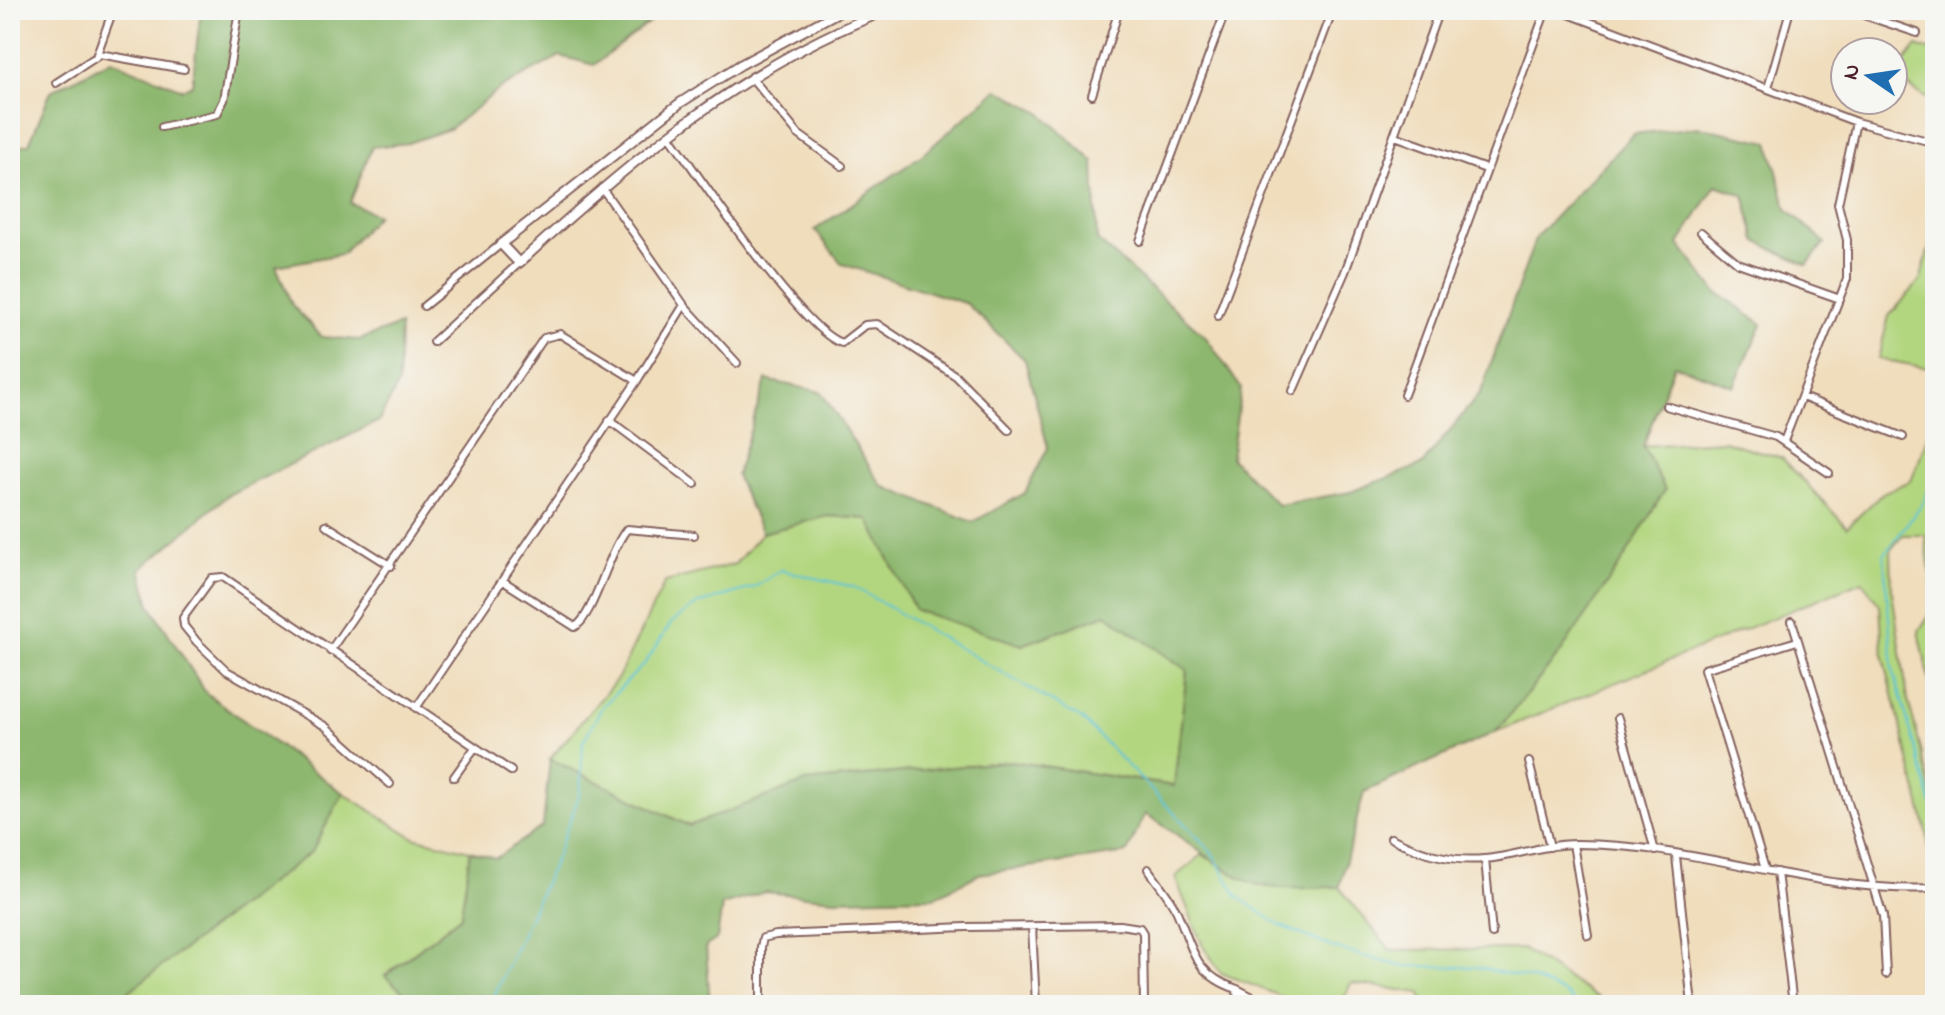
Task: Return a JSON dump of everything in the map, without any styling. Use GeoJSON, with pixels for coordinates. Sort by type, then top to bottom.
{"type":"FeatureCollection","features":[{"type":"Feature","properties":{"kind":"street"},"geometry":{"type":"LineString","coordinates":[[56,83],[99,54],[113,10]]}},
{"type":"Feature","properties":{"kind":"street"},"geometry":{"type":"LineString","coordinates":[[162,127],[217,114],[224,100],[239,10]]}},
{"type":"Feature","properties":{"kind":"street"},"geometry":{"type":"LineString","coordinates":[[424,306],[680,103],[740,65],[840,10]]}},
{"type":"Feature","properties":{"kind":"street"},"geometry":{"type":"LineString","coordinates":[[433,342],[602,188],[669,135],[751,77],[853,23],[888,10]]}},
{"type":"Feature","properties":{"kind":"street"},"geometry":{"type":"LineString","coordinates":[[1092,95],[1119,10]]}},
{"type":"Feature","properties":{"kind":"street"},"geometry":{"type":"LineString","coordinates":[[1140,241],[1226,10]]}},
{"type":"Feature","properties":{"kind":"street"},"geometry":{"type":"LineString","coordinates":[[1218,316],[1333,10]]}},
{"type":"Feature","properties":{"kind":"street"},"geometry":{"type":"LineString","coordinates":[[1293,391],[1345,272],[1439,10]]}},
{"type":"Feature","properties":{"kind":"street"},"geometry":{"type":"LineString","coordinates":[[1404,395],[1546,10]]}},
{"type":"Feature","properties":{"kind":"street"},"geometry":{"type":"LineString","coordinates":[[1558,10],[1856,122],[1935,143]]}},
{"type":"Feature","properties":{"kind":"street"},"geometry":{"type":"LineString","coordinates":[[1768,88],[1790,10]]}},
{"type":"Feature","properties":{"kind":"street"},"geometry":{"type":"LineString","coordinates":[[1849,10],[1917,33]]}},
{"type":"Feature","properties":{"kind":"street"},"geometry":{"type":"LineString","coordinates":[[99,54],[184,69]]}},
{"type":"Feature","properties":{"kind":"street"},"geometry":{"type":"LineString","coordinates":[[751,77],[798,134],[842,166]]}},
{"type":"Feature","properties":{"kind":"street"},"geometry":{"type":"LineString","coordinates":[[1784,441],[1840,299],[1849,263],[1839,192],[1856,122]]}},
{"type":"Feature","properties":{"kind":"street"},"geometry":{"type":"LineString","coordinates":[[669,135],[800,309],[830,338],[842,343],[865,325],[877,324],[956,376],[1009,430]]}},
{"type":"Feature","properties":{"kind":"street"},"geometry":{"type":"LineString","coordinates":[[1395,136],[1486,169]]}},
{"type":"Feature","properties":{"kind":"street"},"geometry":{"type":"LineString","coordinates":[[602,188],[684,305],[737,363]]}},
{"type":"Feature","properties":{"kind":"street"},"geometry":{"type":"LineString","coordinates":[[1701,232],[1738,263],[1840,299]]}},
{"type":"Feature","properties":{"kind":"street"},"geometry":{"type":"LineString","coordinates":[[501,244],[519,263]]}},
{"type":"Feature","properties":{"kind":"street"},"geometry":{"type":"LineString","coordinates":[[416,708],[637,381],[684,305]]}},
{"type":"Feature","properties":{"kind":"street"},"geometry":{"type":"LineString","coordinates":[[330,651],[544,338],[560,334],[637,381]]}},
{"type":"Feature","properties":{"kind":"street"},"geometry":{"type":"LineString","coordinates":[[1802,397],[1903,437]]}},
{"type":"Feature","properties":{"kind":"street"},"geometry":{"type":"LineString","coordinates":[[1666,406],[1784,441],[1829,473]]}},
{"type":"Feature","properties":{"kind":"street"},"geometry":{"type":"LineString","coordinates":[[609,420],[695,484]]}},
{"type":"Feature","properties":{"kind":"street"},"geometry":{"type":"LineString","coordinates":[[326,525],[391,566]]}},
{"type":"Feature","properties":{"kind":"street"},"geometry":{"type":"LineString","coordinates":[[503,581],[575,627],[583,620],[600,577],[627,529],[694,535]]}},
{"type":"Feature","properties":{"kind":"street"},"geometry":{"type":"LineString","coordinates":[[390,784],[325,726],[227,671],[197,642],[184,626],[183,618],[212,578],[219,576],[511,771]]}},
{"type":"Feature","properties":{"kind":"street"},"geometry":{"type":"LineString","coordinates":[[1792,621],[1883,916],[1886,974]]}},
{"type":"Feature","properties":{"kind":"street"},"geometry":{"type":"LineString","coordinates":[[1765,869],[1704,669],[1794,642]]}},
{"type":"Feature","properties":{"kind":"street"},"geometry":{"type":"LineString","coordinates":[[1618,718],[1655,851]]}},
{"type":"Feature","properties":{"kind":"street"},"geometry":{"type":"LineString","coordinates":[[454,777],[474,749]]}},
{"type":"Feature","properties":{"kind":"street"},"geometry":{"type":"LineString","coordinates":[[1529,762],[1550,847]]}},
{"type":"Feature","properties":{"kind":"street"},"geometry":{"type":"LineString","coordinates":[[1391,838],[1424,854],[1485,859],[1573,844],[1655,851],[1874,888],[1933,888]]}},
{"type":"Feature","properties":{"kind":"street"},"geometry":{"type":"LineString","coordinates":[[1573,844],[1588,935]]}},
{"type":"Feature","properties":{"kind":"street"},"geometry":{"type":"LineString","coordinates":[[1676,856],[1692,1005]]}},
{"type":"Feature","properties":{"kind":"street"},"geometry":{"type":"LineString","coordinates":[[1485,859],[1492,934]]}},
{"type":"Feature","properties":{"kind":"street"},"geometry":{"type":"LineString","coordinates":[[1148,869],[1176,909],[1199,967],[1222,984],[1268,1005]]}},
{"type":"Feature","properties":{"kind":"street"},"geometry":{"type":"LineString","coordinates":[[1777,872],[1793,1005]]}},
{"type":"Feature","properties":{"kind":"street"},"geometry":{"type":"LineString","coordinates":[[1032,927],[1036,1005]]}},
{"type":"Feature","properties":{"kind":"street"},"geometry":{"type":"LineString","coordinates":[[761,1005],[763,938],[1032,927],[1140,928],[1144,948],[1144,1005]]}},
{"type":"Feature","properties":{"kind":"street"},"geometry":{"type":"LineString","coordinates":[[1237,989],[1238,1005]]}},
{"type":"Feature","properties":{"kind":"green space"},"geometry":{"type":"Polygon","coordinates":[[[201,10],[658,10],[654,19],[594,65],[560,56],[501,88],[449,129],[408,143],[372,147],[350,203],[377,215],[342,254],[276,266],[292,305],[322,337],[359,340],[400,325],[398,384],[379,421],[228,495],[141,569],[150,605],[206,693],[343,793],[312,851],[111,1005],[10,1005],[10,148],[29,144],[51,91],[111,60],[182,89],[192,85],[201,10]]]}},
{"type":"Feature","properties":{"kind":"green space"},"geometry":{"type":"Polygon","coordinates":[[[1917,46],[1935,52],[1935,104],[1909,87],[1909,56],[1917,46]]]}},
{"type":"Feature","properties":{"kind":"green space"},"geometry":{"type":"Polygon","coordinates":[[[998,89],[1041,113],[1094,162],[1097,240],[1205,336],[1241,388],[1231,458],[1278,505],[1350,492],[1422,465],[1481,392],[1536,237],[1633,134],[1699,127],[1769,142],[1787,209],[1825,243],[1807,265],[1756,241],[1744,195],[1716,185],[1679,244],[1715,291],[1762,324],[1734,386],[1674,365],[1643,446],[1665,490],[1625,557],[1561,652],[1496,732],[1364,792],[1339,887],[1286,888],[1254,883],[1222,867],[1145,814],[1127,853],[979,874],[935,897],[835,899],[765,892],[722,905],[717,939],[706,946],[710,1005],[418,1005],[385,976],[461,916],[470,851],[496,858],[543,826],[550,759],[689,826],[806,782],[1011,761],[1174,786],[1187,670],[1106,614],[1022,645],[915,610],[868,519],[828,516],[762,533],[736,476],[766,380],[821,392],[882,486],[973,522],[1025,493],[1048,448],[1025,360],[967,304],[842,264],[815,230],[922,155],[998,89]]]}},
{"type":"Feature","properties":{"kind":"green space"},"geometry":{"type":"Polygon","coordinates":[[[1935,227],[1935,605],[1925,535],[1903,535],[1891,549],[1892,591],[1908,700],[1935,804],[1935,940],[1928,837],[1883,654],[1880,605],[1862,581],[1496,732],[1561,652],[1643,446],[1724,441],[1782,458],[1847,527],[1884,492],[1911,481],[1931,429],[1929,368],[1878,359],[1889,316],[1920,281],[1935,227]]]}},
{"type":"Feature","properties":{"kind":"green space"},"geometry":{"type":"Polygon","coordinates":[[[828,516],[868,519],[1022,645],[1106,614],[1187,670],[1174,786],[1011,761],[806,782],[689,826],[550,759],[618,678],[665,582],[735,564],[762,533],[828,516]]]}},
{"type":"Feature","properties":{"kind":"green space"},"geometry":{"type":"Polygon","coordinates":[[[1935,605],[1935,708],[1919,631],[1935,605]]]}},
{"type":"Feature","properties":{"kind":"green space"},"geometry":{"type":"Polygon","coordinates":[[[343,793],[413,837],[470,851],[461,916],[385,975],[418,1005],[111,1005],[312,851],[343,793]]]}},
{"type":"Feature","properties":{"kind":"green space"},"geometry":{"type":"Polygon","coordinates":[[[1202,855],[1267,887],[1339,887],[1390,950],[1522,949],[1609,1005],[1424,1005],[1421,993],[1351,983],[1341,1005],[1303,1005],[1221,973],[1202,944],[1175,877],[1202,855]]]}},
{"type":"Feature","properties":{"kind":"green space"},"geometry":{"type":"Polygon","coordinates":[[[1935,940],[1935,1005],[1928,1005],[1935,940]]]}},
{"type":"Feature","properties":{"kind":"waterway"},"geometry":{"type":"LineString","coordinates":[[1935,474],[1924,501],[1884,555],[1893,670],[1935,815]]}},
{"type":"Feature","properties":{"kind":"waterway"},"geometry":{"type":"LineString","coordinates":[[490,1005],[555,860],[580,793],[583,742],[602,707],[646,662],[672,622],[698,604],[755,587],[781,570],[854,587],[1082,719],[1211,851],[1238,897],[1279,925],[1334,948],[1400,966],[1475,967],[1532,979],[1566,994],[1577,1005]]}}]}
